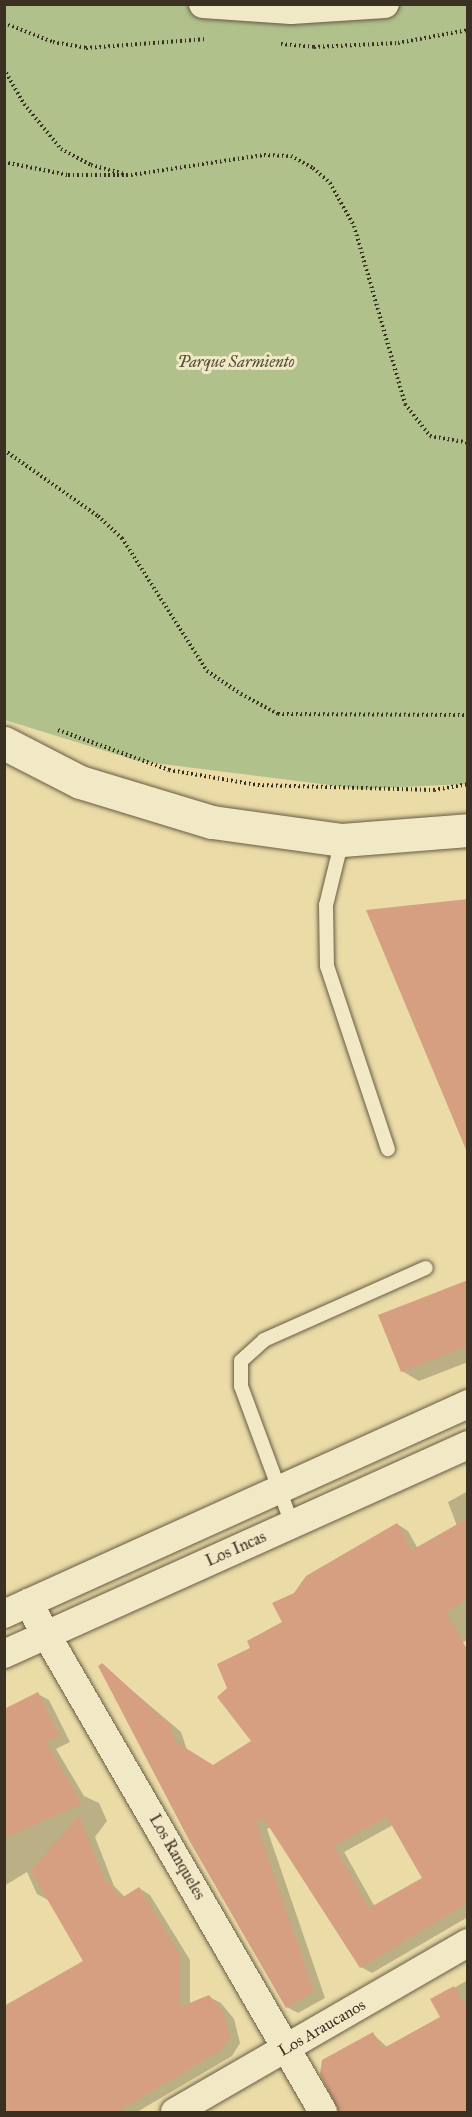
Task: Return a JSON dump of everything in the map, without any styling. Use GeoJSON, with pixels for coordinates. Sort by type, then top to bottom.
{"type":"FeatureCollection","features":[{"type":"Feature","properties":{"kind":"main road"},"geometry":{"type":"LineString","coordinates":[[10,750],[80,782],[134,802],[212,822],[342,840],[468,830]]}},
{"type":"Feature","properties":{"kind":"street"},"geometry":{"type":"LineString","coordinates":[[203,4],[291,10],[385,4]]}},
{"type":"Feature","properties":{"kind":"street"},"geometry":{"type":"LineString","coordinates":[[16,1609],[468,1404]]}},
{"type":"Feature","properties":{"kind":"street","name":"Los Incas"},"geometry":{"type":"LineString","coordinates":[[4,1654],[468,1444]]}},
{"type":"Feature","properties":{"kind":"street","name":"Los Ranqueles"},"geometry":{"type":"LineString","coordinates":[[16,1609],[49,1634],[323,2112]]}},
{"type":"Feature","properties":{"kind":"street","name":"Los Araucanos"},"geometry":{"type":"LineString","coordinates":[[175,2112],[468,1943]]}},
{"type":"Feature","properties":{"kind":"lane"},"geometry":{"type":"LineString","coordinates":[[342,840],[326,905],[327,966],[388,1149]]}},
{"type":"Feature","properties":{"kind":"lane"},"geometry":{"type":"LineString","coordinates":[[292,1524],[241,1386],[242,1360],[264,1340],[426,1268]]}},
{"type":"Feature","properties":{"kind":"path"},"geometry":{"type":"LineString","coordinates":[[4,23],[53,42],[86,48],[210,38]]}},
{"type":"Feature","properties":{"kind":"path"},"geometry":{"type":"LineString","coordinates":[[268,43],[314,47],[398,43],[468,30]]}},
{"type":"Feature","properties":{"kind":"path"},"geometry":{"type":"LineString","coordinates":[[4,69],[24,104],[61,149],[91,165],[130,175]]}},
{"type":"Feature","properties":{"kind":"path"},"geometry":{"type":"LineString","coordinates":[[4,162],[68,175],[130,175],[264,155],[291,156],[313,168],[330,183],[354,226],[405,404],[430,436],[468,443]]}},
{"type":"Feature","properties":{"kind":"path"},"geometry":{"type":"LineString","coordinates":[[4,450],[98,516],[122,538],[207,671],[241,694],[279,714],[468,715]]}},
{"type":"Feature","properties":{"kind":"path"},"geometry":{"type":"LineString","coordinates":[[51,727],[169,770],[258,785],[434,790],[468,784]]}},
{"type":"Feature","properties":{"kind":"green space","name":"Parque Sarmiento"},"geometry":{"type":"Polygon","coordinates":[[[4,5],[467,5],[467,784],[361,789],[138,761],[5,720],[4,5]]]}},
{"type":"Feature","properties":{"kind":"building"},"geometry":{"type":"Polygon","coordinates":[[[468,899],[468,1152],[467,1152],[366,910],[468,899]]]}},
{"type":"Feature","properties":{"kind":"building"},"geometry":{"type":"Polygon","coordinates":[[[468,1280],[468,1346],[401,1372],[378,1315],[468,1280]]]}},
{"type":"Feature","properties":{"kind":"building"},"geometry":{"type":"Polygon","coordinates":[[[468,1518],[468,1598],[446,1612],[468,1651],[468,1903],[360,1968],[264,1819],[256,1823],[314,1992],[286,2008],[189,1840],[98,1666],[102,1663],[170,1725],[176,1742],[213,1765],[251,1741],[217,1697],[227,1688],[217,1664],[250,1648],[247,1641],[282,1622],[272,1603],[294,1593],[306,1576],[397,1523],[412,1550],[468,1518]],[[387,1817],[334,1846],[369,1908],[422,1878],[387,1817]]]}},
{"type":"Feature","properties":{"kind":"building"},"geometry":{"type":"Polygon","coordinates":[[[38,1692],[60,1736],[46,1742],[82,1804],[4,1838],[4,1709],[38,1692]]]}},
{"type":"Feature","properties":{"kind":"building"},"geometry":{"type":"Polygon","coordinates":[[[79,1815],[106,1884],[110,1882],[120,1899],[139,1887],[179,1953],[180,2007],[209,1995],[223,2011],[230,2037],[221,2050],[117,2112],[4,2112],[4,2006],[83,1961],[31,1871],[79,1815]]]}},
{"type":"Feature","properties":{"kind":"building"},"geometry":{"type":"Polygon","coordinates":[[[454,1986],[464,2004],[468,2002],[468,2112],[339,2112],[320,2074],[322,2060],[373,2032],[382,2049],[440,2017],[430,1999],[454,1986]]]}}]}
